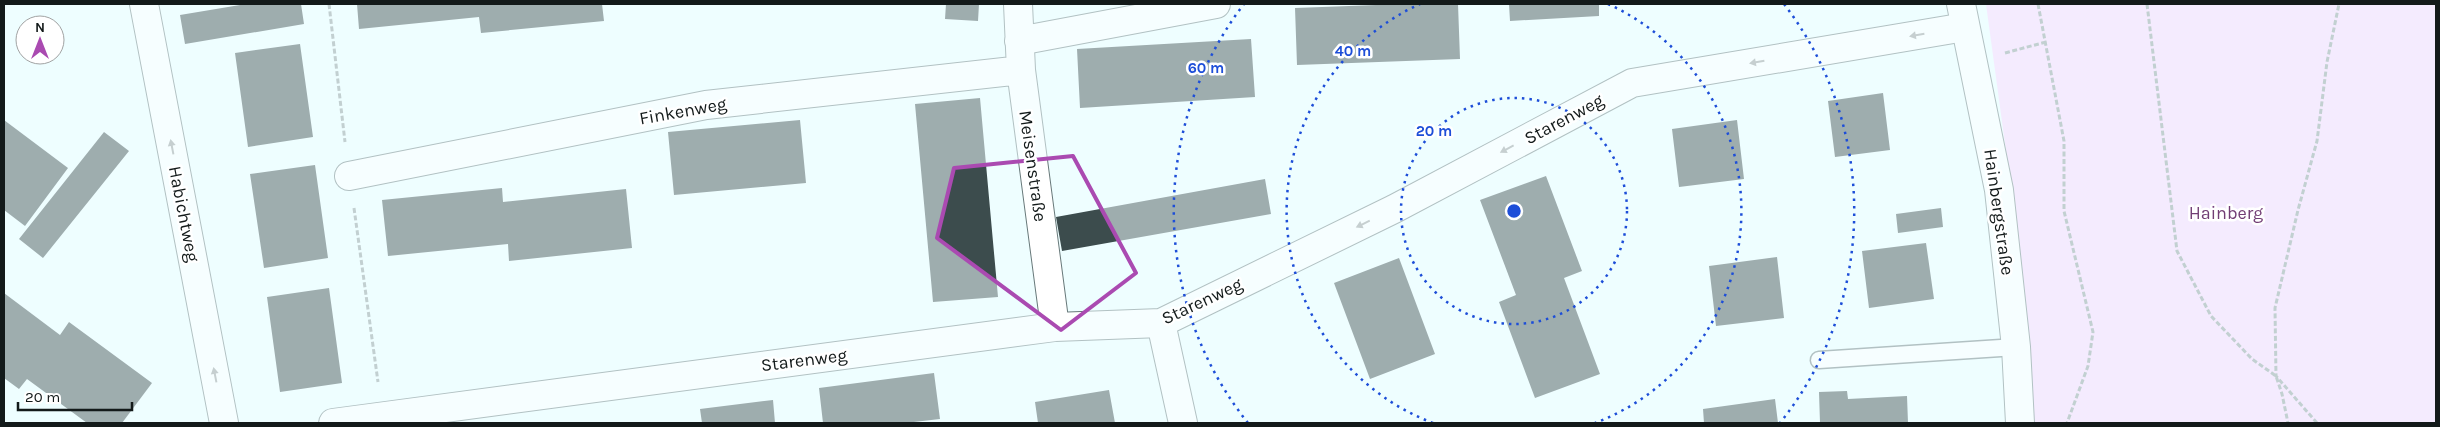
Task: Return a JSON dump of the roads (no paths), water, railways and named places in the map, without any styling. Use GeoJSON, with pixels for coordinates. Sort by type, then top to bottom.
{"type":"FeatureCollection","features":[{"type":"Feature","properties":{"kind":"street","name":"Habichtweg"},"geometry":{"type":"LineString","coordinates":[[144,4],[224,423]]}},
{"type":"Feature","properties":{"kind":"street","name":"Meisenstraße"},"geometry":{"type":"LineString","coordinates":[[1018,4],[1021,70],[1055,327]]}},
{"type":"Feature","properties":{"kind":"street"},"geometry":{"type":"LineString","coordinates":[[1019,41],[1216,4]]}},
{"type":"Feature","properties":{"kind":"street","name":"Hainbergstraße"},"geometry":{"type":"LineString","coordinates":[[1963,15],[1999,190],[2016,347],[2020,423]]}},
{"type":"Feature","properties":{"kind":"street","name":"Starenweg"},"geometry":{"type":"LineString","coordinates":[[334,423],[1055,327],[1161,323],[1394,209],[1632,83],[1963,15]]}},
{"type":"Feature","properties":{"kind":"street","name":"Finkenweg"},"geometry":{"type":"LineString","coordinates":[[349,176],[706,105],[1021,70]]}},
{"type":"Feature","properties":{"kind":"street"},"geometry":{"type":"LineString","coordinates":[[1161,323],[1183,423]]}},
{"type":"Feature","properties":{"kind":"lane"},"geometry":{"type":"LineString","coordinates":[[1819,360],[2016,347]]}},
{"type":"Feature","properties":{"kind":"park label","name":"Hainberg"},"geometry":{"type":"Point","coordinates":[2226,213]}}]}
